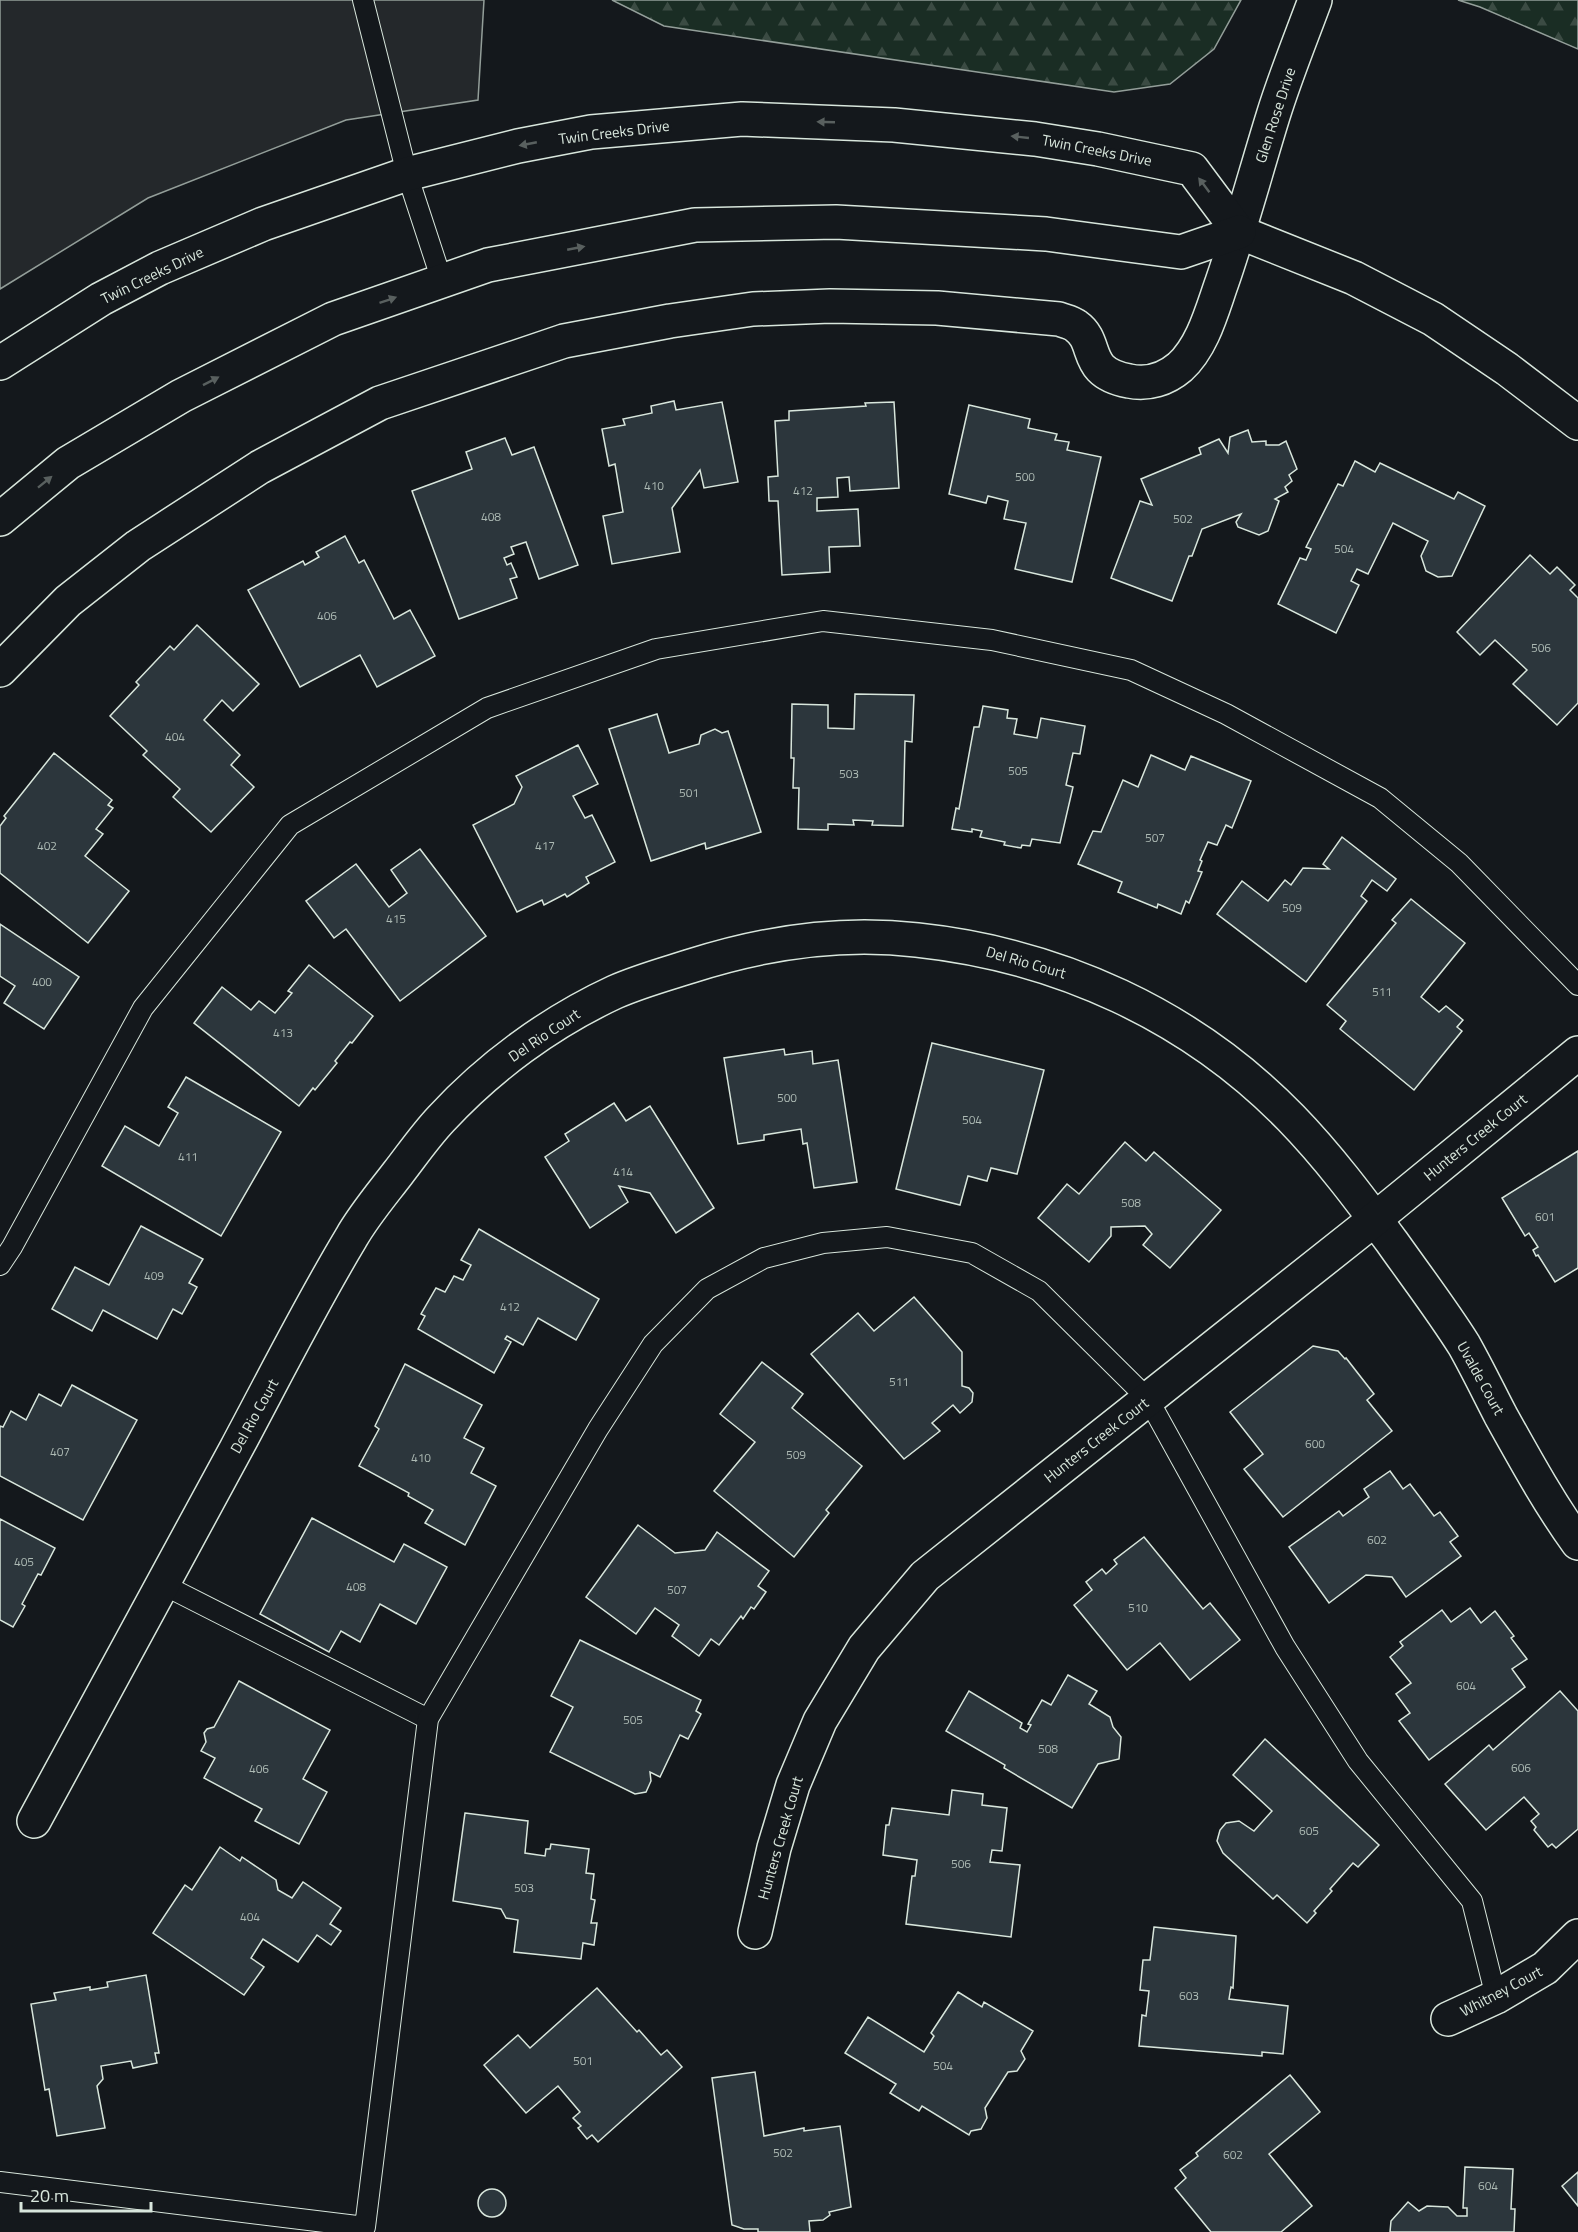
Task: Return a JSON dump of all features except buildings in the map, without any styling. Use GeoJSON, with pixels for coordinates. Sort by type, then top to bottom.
{"type":"FeatureCollection","features":[{"type":"Feature","properties":{"kind":"street","name":"Glen Rose Drive"},"geometry":{"type":"LineString","coordinates":[[0,670],[68,601],[138,546],[260,467],[380,403],[564,341],[670,321],[753,309],[830,306],[937,308],[1059,319],[1076,326],[1086,339],[1092,357],[1106,374],[1131,382],[1157,381],[1180,367],[1199,342],[1212,311],[1239,232],[1274,113],[1315,0]]}},
{"type":"Feature","properties":{"kind":"street","name":"Twin Creeks Drive"},"geometry":{"type":"LineString","coordinates":[[0,363],[101,299],[160,268],[263,224],[407,174],[518,146],[591,132],[742,119],[894,125],[1035,138],[1192,168],[1239,232]]}},
{"type":"Feature","properties":{"kind":"street"},"geometry":{"type":"LineString","coordinates":[[0,519],[68,463],[181,396],[333,319],[488,265],[695,225],[836,222],[1046,234],[1180,252],[1239,232],[1354,278],[1433,319],[1507,369],[1578,423]]}},
{"type":"Feature","properties":{"kind":"street","name":"Del Rio Court"},"geometry":{"type":"LineString","coordinates":[[34,1821],[353,1234],[440,1119],[486,1075],[529,1042],[568,1017],[617,991],[709,960],[805,940],[857,936],[906,939],[964,945],[1018,958],[1071,975],[1122,997],[1170,1022],[1218,1054],[1262,1090],[1291,1118],[1327,1158],[1375,1219]]}},
{"type":"Feature","properties":{"kind":"street","name":"Hunters Creek Court"},"geometry":{"type":"LineString","coordinates":[[755,1932],[774,1848],[793,1785],[820,1721],[864,1648],[925,1576],[1375,1219],[1578,1053]]}},
{"type":"Feature","properties":{"kind":"street","name":"Uvalde Court"},"geometry":{"type":"LineString","coordinates":[[1375,1219],[1464,1346],[1503,1420],[1578,1543]]}},
{"type":"Feature","properties":{"kind":"street","name":"Whitney Court"},"geometry":{"type":"LineString","coordinates":[[1448,2019],[1496,1997],[1545,1968],[1578,1936]]}},
{"type":"Feature","properties":{"kind":"lane"},"geometry":{"type":"LineString","coordinates":[[363,0],[407,174],[442,281]]}},
{"type":"Feature","properties":{"kind":"lane"},"geometry":{"type":"LineString","coordinates":[[0,1265],[143,1008],[290,825],[486,708],[656,649],[823,621],[992,640],[1131,670],[1226,714],[1380,798],[1459,863],[1578,985]]}},
{"type":"Feature","properties":{"kind":"lane"},"geometry":{"type":"LineString","coordinates":[[0,2182],[365,2227],[428,1719],[598,1429],[653,1344],[707,1289],[765,1258],[823,1243],[887,1237],[972,1253],[1039,1291],[1148,1399],[1285,1647],[1358,1761],[1472,1901],[1496,1997]]}},
{"type":"Feature","properties":{"kind":"lane"},"geometry":{"type":"LineString","coordinates":[[162,1584],[428,1719]]}},
{"type":"Feature","properties":{"kind":"green space"},"geometry":{"type":"Polygon","coordinates":[[[612,0],[1241,0],[1214,49],[1170,84],[1114,92],[664,26],[612,0]]]}},
{"type":"Feature","properties":{"kind":"green space"},"geometry":{"type":"Polygon","coordinates":[[[1458,0],[1578,0],[1578,49],[1480,7],[1458,0]]]}},
{"type":"Feature","properties":{"kind":"shaded area"},"geometry":{"type":"Polygon","coordinates":[[[0,0],[484,0],[478,100],[346,120],[148,198],[0,289],[0,0]]]}}]}
